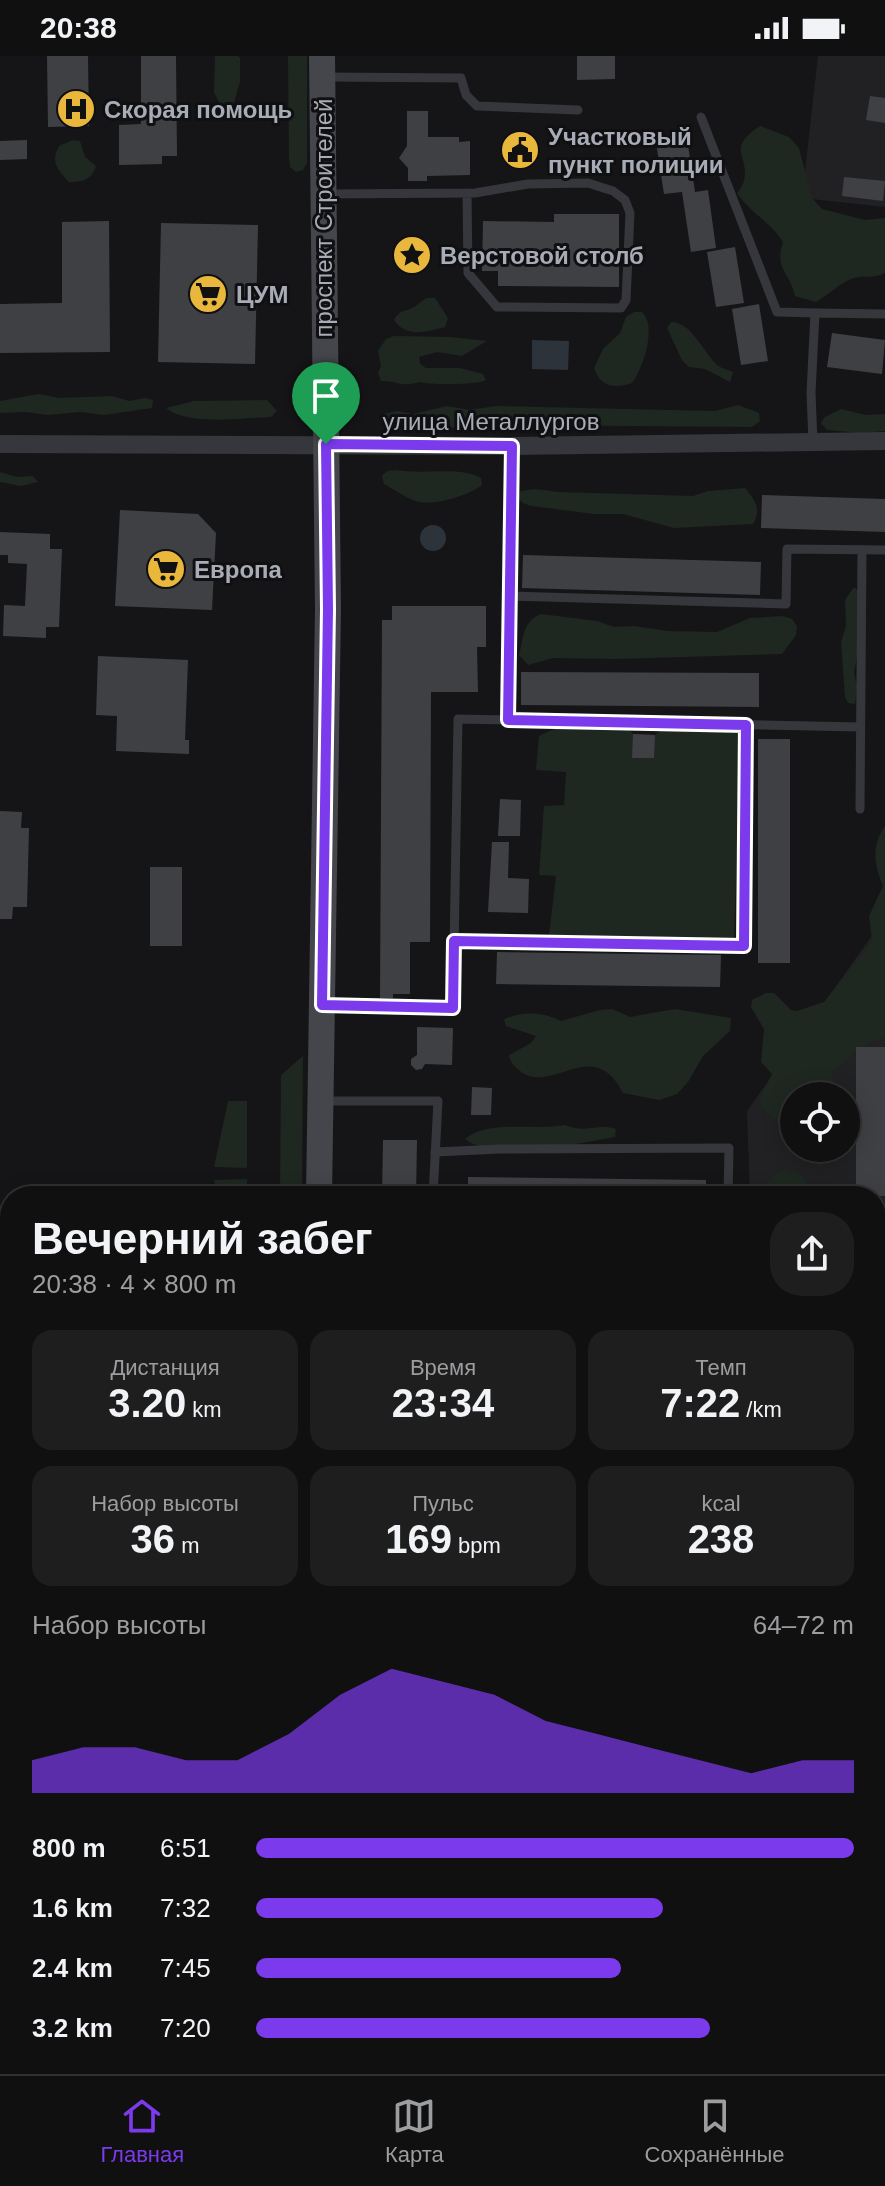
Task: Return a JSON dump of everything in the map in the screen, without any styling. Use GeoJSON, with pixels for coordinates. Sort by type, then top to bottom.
{"type":"FeatureCollection","features":[{"type":"Feature","properties":{"kind":"street","name":"проспект Строителей"},"geometry":{"type":"LineString","coordinates":[[319,1186],[328,609],[322,66]]}},
{"type":"Feature","properties":{"kind":"street","name":"улица Металлургов"},"geometry":{"type":"LineString","coordinates":[[0,444],[512,446],[885,441]]}},
{"type":"Feature","properties":{"kind":"lane"},"geometry":{"type":"LineString","coordinates":[[322,66],[461,78],[466,95],[477,106],[578,110]]}},
{"type":"Feature","properties":{"kind":"lane"},"geometry":{"type":"LineString","coordinates":[[701,117],[777,312],[885,314]]}},
{"type":"Feature","properties":{"kind":"lane"},"geometry":{"type":"LineString","coordinates":[[322,194],[467,193],[528,184],[588,183],[613,191],[625,200],[630,213],[626,300],[621,308],[497,307],[468,273],[467,193]]}},
{"type":"Feature","properties":{"kind":"lane"},"geometry":{"type":"LineString","coordinates":[[813,442],[811,393],[815,313]]}},
{"type":"Feature","properties":{"kind":"lane"},"geometry":{"type":"LineString","coordinates":[[508,720],[512,446]]}},
{"type":"Feature","properties":{"kind":"lane"},"geometry":{"type":"LineString","coordinates":[[509,596],[786,604],[787,549],[885,550]]}},
{"type":"Feature","properties":{"kind":"lane"},"geometry":{"type":"LineString","coordinates":[[860,809],[862,550]]}},
{"type":"Feature","properties":{"kind":"lane"},"geometry":{"type":"LineString","coordinates":[[322,1005],[453,1008],[458,719],[860,727]]}},
{"type":"Feature","properties":{"kind":"lane"},"geometry":{"type":"LineString","coordinates":[[454,941],[744,946],[746,725]]}},
{"type":"Feature","properties":{"kind":"lane"},"geometry":{"type":"LineString","coordinates":[[321,1101],[438,1101],[433,1186]]}},
{"type":"Feature","properties":{"kind":"lane"},"geometry":{"type":"LineString","coordinates":[[435,1152],[729,1148],[728,1186]]}},
{"type":"Feature","properties":{"kind":"shaded area"},"geometry":{"type":"Polygon","coordinates":[[[215,56],[240,58],[240,82],[231,113],[224,113],[214,92],[215,56]]]}},
{"type":"Feature","properties":{"kind":"shaded area"},"geometry":{"type":"Polygon","coordinates":[[[288,56],[307,56],[307,163],[303,170],[296,172],[290,167],[289,159],[288,56]]]}},
{"type":"Feature","properties":{"kind":"shaded area"},"geometry":{"type":"Polygon","coordinates":[[[818,56],[885,56],[885,207],[802,198],[818,56]]]}},
{"type":"Feature","properties":{"kind":"shaded area"},"geometry":{"type":"Polygon","coordinates":[[[760,126],[789,137],[799,148],[812,198],[822,209],[865,220],[885,218],[885,273],[849,280],[816,302],[795,296],[780,258],[783,242],[737,193],[744,182],[745,172],[741,147],[760,126]]]}},
{"type":"Feature","properties":{"kind":"shaded area"},"geometry":{"type":"Polygon","coordinates":[[[73,140],[80,141],[85,157],[96,166],[86,179],[69,182],[59,170],[55,157],[59,146],[73,140]]]}},
{"type":"Feature","properties":{"kind":"shaded area"},"geometry":{"type":"Polygon","coordinates":[[[427,298],[435,298],[448,318],[445,327],[424,332],[411,331],[394,320],[400,313],[427,298]]]}},
{"type":"Feature","properties":{"kind":"shaded area"},"geometry":{"type":"Polygon","coordinates":[[[642,312],[648,326],[649,336],[641,367],[632,383],[609,385],[600,379],[594,368],[603,349],[620,333],[626,317],[642,312]]]}},
{"type":"Feature","properties":{"kind":"shaded area"},"geometry":{"type":"Polygon","coordinates":[[[671,322],[685,327],[716,364],[733,372],[730,382],[705,369],[689,367],[682,360],[667,328],[671,322]]]}},
{"type":"Feature","properties":{"kind":"shaded area"},"geometry":{"type":"Polygon","coordinates":[[[394,336],[487,341],[462,356],[437,352],[419,357],[420,364],[426,368],[460,368],[483,374],[486,380],[453,384],[381,381],[378,351],[386,339],[394,336]]]}},
{"type":"Feature","properties":{"kind":"shaded area"},"geometry":{"type":"Polygon","coordinates":[[[532,340],[569,341],[568,370],[532,369],[532,340]]]}},
{"type":"Feature","properties":{"kind":"shaded area"},"geometry":{"type":"Polygon","coordinates":[[[38,394],[60,398],[112,396],[129,401],[153,400],[152,408],[104,415],[80,412],[48,415],[0,413],[0,401],[38,394]]]}},
{"type":"Feature","properties":{"kind":"shaded area"},"geometry":{"type":"Polygon","coordinates":[[[267,400],[277,411],[271,417],[202,419],[176,414],[166,408],[194,401],[267,400]]]}},
{"type":"Feature","properties":{"kind":"shaded area"},"geometry":{"type":"Polygon","coordinates":[[[738,405],[759,413],[760,421],[752,427],[495,425],[413,432],[397,429],[380,420],[383,414],[398,411],[413,414],[447,406],[470,410],[496,406],[715,411],[738,405]]]}},
{"type":"Feature","properties":{"kind":"shaded area"},"geometry":{"type":"Polygon","coordinates":[[[841,409],[866,415],[885,414],[885,431],[860,433],[827,430],[821,423],[825,417],[841,409]]]}},
{"type":"Feature","properties":{"kind":"shaded area"},"geometry":{"type":"Polygon","coordinates":[[[387,471],[462,472],[481,478],[482,485],[452,499],[419,502],[384,484],[382,476],[387,471]]]}},
{"type":"Feature","properties":{"kind":"shaded area"},"geometry":{"type":"Polygon","coordinates":[[[0,472],[17,477],[33,476],[38,482],[21,486],[0,482],[0,472]]]}},
{"type":"Feature","properties":{"kind":"shaded area"},"geometry":{"type":"Polygon","coordinates":[[[745,488],[756,505],[753,524],[674,528],[623,514],[594,514],[531,506],[517,497],[521,491],[535,489],[693,496],[708,491],[745,488]]]}},
{"type":"Feature","properties":{"kind":"shaded area"},"geometry":{"type":"Polygon","coordinates":[[[433,525],[442,529],[446,538],[442,547],[433,551],[424,547],[420,538],[424,529],[433,525]]]}},
{"type":"Feature","properties":{"kind":"shaded area"},"geometry":{"type":"Polygon","coordinates":[[[854,587],[860,592],[855,704],[848,703],[845,697],[841,642],[846,626],[845,600],[854,587]]]}},
{"type":"Feature","properties":{"kind":"shaded area"},"geometry":{"type":"Polygon","coordinates":[[[541,614],[597,621],[614,627],[634,626],[667,631],[717,632],[750,618],[783,616],[792,619],[797,626],[796,635],[782,654],[553,658],[528,665],[519,655],[523,636],[530,621],[541,614]]]}},
{"type":"Feature","properties":{"kind":"shaded area"},"geometry":{"type":"Polygon","coordinates":[[[556,728],[629,730],[633,734],[655,735],[661,730],[741,732],[734,939],[549,935],[556,876],[539,875],[544,806],[564,805],[566,772],[536,770],[539,736],[556,728]]]}},
{"type":"Feature","properties":{"kind":"shaded area"},"geometry":{"type":"Polygon","coordinates":[[[885,826],[885,1037],[864,1047],[832,1071],[834,1082],[780,1082],[780,1125],[761,1107],[760,1098],[772,1074],[761,1062],[764,1029],[751,1007],[752,1000],[766,993],[774,993],[791,1010],[797,1011],[824,1002],[868,947],[872,940],[869,916],[883,886],[875,855],[885,826]]]}},
{"type":"Feature","properties":{"kind":"shaded area"},"geometry":{"type":"Polygon","coordinates":[[[881,923],[885,923],[885,1186],[750,1186],[747,1111],[881,923]]]}},
{"type":"Feature","properties":{"kind":"shaded area"},"geometry":{"type":"Polygon","coordinates":[[[612,1009],[630,1017],[675,1009],[731,1018],[730,1031],[703,1056],[677,1094],[659,1100],[623,1093],[611,1076],[598,1068],[585,1067],[531,1077],[511,1062],[509,1055],[531,1043],[536,1036],[506,1026],[504,1019],[533,1014],[561,1021],[612,1009]]]}},
{"type":"Feature","properties":{"kind":"shaded area"},"geometry":{"type":"Polygon","coordinates":[[[303,1056],[302,1186],[280,1186],[281,1075],[303,1056]]]}},
{"type":"Feature","properties":{"kind":"shaded area"},"geometry":{"type":"Polygon","coordinates":[[[228,1101],[247,1101],[247,1168],[214,1167],[228,1101]]]}},
{"type":"Feature","properties":{"kind":"shaded area"},"geometry":{"type":"Polygon","coordinates":[[[564,1125],[580,1129],[616,1129],[615,1137],[560,1147],[516,1150],[496,1150],[465,1139],[486,1129],[499,1127],[564,1125]]]}},
{"type":"Feature","properties":{"kind":"shaded area"},"geometry":{"type":"Polygon","coordinates":[[[784,1169],[800,1173],[805,1186],[767,1186],[784,1169]]]}},
{"type":"Feature","properties":{"kind":"shaded area"},"geometry":{"type":"Polygon","coordinates":[[[247,1179],[247,1186],[216,1186],[214,1180],[247,1179]]]}},
{"type":"Feature","properties":{"kind":"building","name":"Скорая помощь"},"geometry":{"type":"Polygon","coordinates":[[[47,56],[88,56],[89,126],[48,127],[47,56]]]}},
{"type":"Feature","properties":{"kind":"building"},"geometry":{"type":"Polygon","coordinates":[[[141,56],[176,56],[177,156],[162,156],[162,164],[119,165],[119,125],[141,124],[141,56]]]}},
{"type":"Feature","properties":{"kind":"building"},"geometry":{"type":"Polygon","coordinates":[[[577,56],[615,56],[615,79],[577,80],[577,56]]]}},
{"type":"Feature","properties":{"kind":"building"},"geometry":{"type":"Polygon","coordinates":[[[870,96],[885,98],[885,123],[866,120],[870,96]]]}},
{"type":"Feature","properties":{"kind":"building"},"geometry":{"type":"Polygon","coordinates":[[[407,111],[428,111],[428,137],[459,137],[459,142],[470,141],[470,175],[427,176],[427,181],[408,181],[408,168],[399,158],[407,146],[407,111]]]}},
{"type":"Feature","properties":{"kind":"building"},"geometry":{"type":"Polygon","coordinates":[[[686,132],[695,192],[708,190],[716,248],[691,252],[682,192],[664,194],[655,136],[686,132]]]}},
{"type":"Feature","properties":{"kind":"building"},"geometry":{"type":"Polygon","coordinates":[[[27,140],[27,159],[0,160],[0,141],[27,140]]]}},
{"type":"Feature","properties":{"kind":"building"},"geometry":{"type":"Polygon","coordinates":[[[844,177],[885,181],[883,201],[842,196],[844,177]]]}},
{"type":"Feature","properties":{"kind":"building"},"geometry":{"type":"Polygon","coordinates":[[[554,214],[619,214],[619,287],[498,286],[498,271],[482,271],[483,221],[554,222],[554,214]]]}},
{"type":"Feature","properties":{"kind":"building"},"geometry":{"type":"Polygon","coordinates":[[[109,221],[110,352],[0,353],[0,304],[62,303],[62,222],[109,221]]]}},
{"type":"Feature","properties":{"kind":"building","name":"ЦУМ"},"geometry":{"type":"Polygon","coordinates":[[[161,223],[258,225],[255,364],[158,362],[161,223]]]}},
{"type":"Feature","properties":{"kind":"building"},"geometry":{"type":"Polygon","coordinates":[[[735,247],[744,303],[716,307],[707,252],[735,247]]]}},
{"type":"Feature","properties":{"kind":"building"},"geometry":{"type":"Polygon","coordinates":[[[759,304],[768,361],[741,365],[732,309],[759,304]]]}},
{"type":"Feature","properties":{"kind":"building"},"geometry":{"type":"Polygon","coordinates":[[[832,333],[885,340],[882,374],[827,367],[832,333]]]}},
{"type":"Feature","properties":{"kind":"building"},"geometry":{"type":"Polygon","coordinates":[[[762,495],[885,499],[885,532],[761,528],[762,495]]]}},
{"type":"Feature","properties":{"kind":"building","name":"Европа"},"geometry":{"type":"Polygon","coordinates":[[[120,510],[198,514],[216,533],[212,610],[115,606],[120,510]]]}},
{"type":"Feature","properties":{"kind":"building"},"geometry":{"type":"Polygon","coordinates":[[[0,532],[50,534],[50,549],[62,549],[59,627],[46,627],[46,638],[3,636],[4,605],[25,606],[27,564],[8,563],[8,555],[0,555],[0,532]]]}},
{"type":"Feature","properties":{"kind":"building"},"geometry":{"type":"Polygon","coordinates":[[[523,555],[761,562],[760,595],[522,588],[523,555]]]}},
{"type":"Feature","properties":{"kind":"building"},"geometry":{"type":"Polygon","coordinates":[[[392,606],[486,606],[486,647],[477,647],[478,692],[431,692],[430,942],[410,942],[410,994],[380,998],[382,620],[392,620],[392,606]]]}},
{"type":"Feature","properties":{"kind":"building"},"geometry":{"type":"Polygon","coordinates":[[[98,656],[188,660],[185,740],[189,740],[189,754],[116,751],[117,716],[96,715],[98,656]]]}},
{"type":"Feature","properties":{"kind":"building"},"geometry":{"type":"Polygon","coordinates":[[[521,672],[759,673],[759,707],[521,705],[521,672]]]}},
{"type":"Feature","properties":{"kind":"building"},"geometry":{"type":"Polygon","coordinates":[[[633,734],[655,735],[654,758],[632,758],[633,734]]]}},
{"type":"Feature","properties":{"kind":"building"},"geometry":{"type":"Polygon","coordinates":[[[758,739],[790,739],[790,963],[758,963],[758,739]]]}},
{"type":"Feature","properties":{"kind":"building"},"geometry":{"type":"Polygon","coordinates":[[[500,799],[521,800],[520,836],[498,836],[500,799]]]}},
{"type":"Feature","properties":{"kind":"building"},"geometry":{"type":"Polygon","coordinates":[[[0,811],[22,812],[21,828],[29,828],[27,907],[13,907],[12,919],[0,919],[0,811]]]}},
{"type":"Feature","properties":{"kind":"building"},"geometry":{"type":"Polygon","coordinates":[[[492,842],[509,842],[508,878],[529,879],[528,913],[488,912],[492,842]]]}},
{"type":"Feature","properties":{"kind":"building"},"geometry":{"type":"Polygon","coordinates":[[[150,867],[182,867],[182,946],[150,946],[150,867]]]}},
{"type":"Feature","properties":{"kind":"building"},"geometry":{"type":"Polygon","coordinates":[[[497,952],[721,955],[720,987],[496,984],[497,952]]]}},
{"type":"Feature","properties":{"kind":"building"},"geometry":{"type":"Polygon","coordinates":[[[417,1027],[453,1028],[452,1065],[425,1064],[422,1069],[416,1070],[411,1065],[411,1059],[417,1055],[417,1027]]]}},
{"type":"Feature","properties":{"kind":"building"},"geometry":{"type":"Polygon","coordinates":[[[856,1047],[885,1047],[885,1186],[856,1186],[856,1162],[860,1162],[860,1082],[856,1082],[856,1047]]]}},
{"type":"Feature","properties":{"kind":"building"},"geometry":{"type":"Polygon","coordinates":[[[472,1087],[492,1088],[491,1115],[471,1115],[472,1087]]]}},
{"type":"Feature","properties":{"kind":"building"},"geometry":{"type":"Polygon","coordinates":[[[383,1140],[417,1140],[416,1186],[382,1186],[383,1140]]]}},
{"type":"Feature","properties":{"kind":"building"},"geometry":{"type":"Polygon","coordinates":[[[468,1177],[706,1180],[706,1186],[468,1186],[468,1177]]]}},
{"type":"Feature","properties":{"kind":"place","name":"Скорая помощь"},"geometry":{"type":"Point","coordinates":[76,109]}},
{"type":"Feature","properties":{"kind":"place","name":"Участковый пункт полиции"},"geometry":{"type":"Point","coordinates":[520,150]}},
{"type":"Feature","properties":{"kind":"place","name":"Верстовой столб"},"geometry":{"type":"Point","coordinates":[412,255]}},
{"type":"Feature","properties":{"kind":"place","name":"ЦУМ"},"geometry":{"type":"Point","coordinates":[208,294]}},
{"type":"Feature","properties":{"kind":"place","name":"Европа"},"geometry":{"type":"Point","coordinates":[166,569]}},
{"type":"Feature","properties":{"kind":"route"},"geometry":{"type":"LineString","coordinates":[[326,444],[512,446],[508,720],[746,725],[744,946],[454,941],[453,1008],[322,1005],[328,609],[326,444]]}}]}
